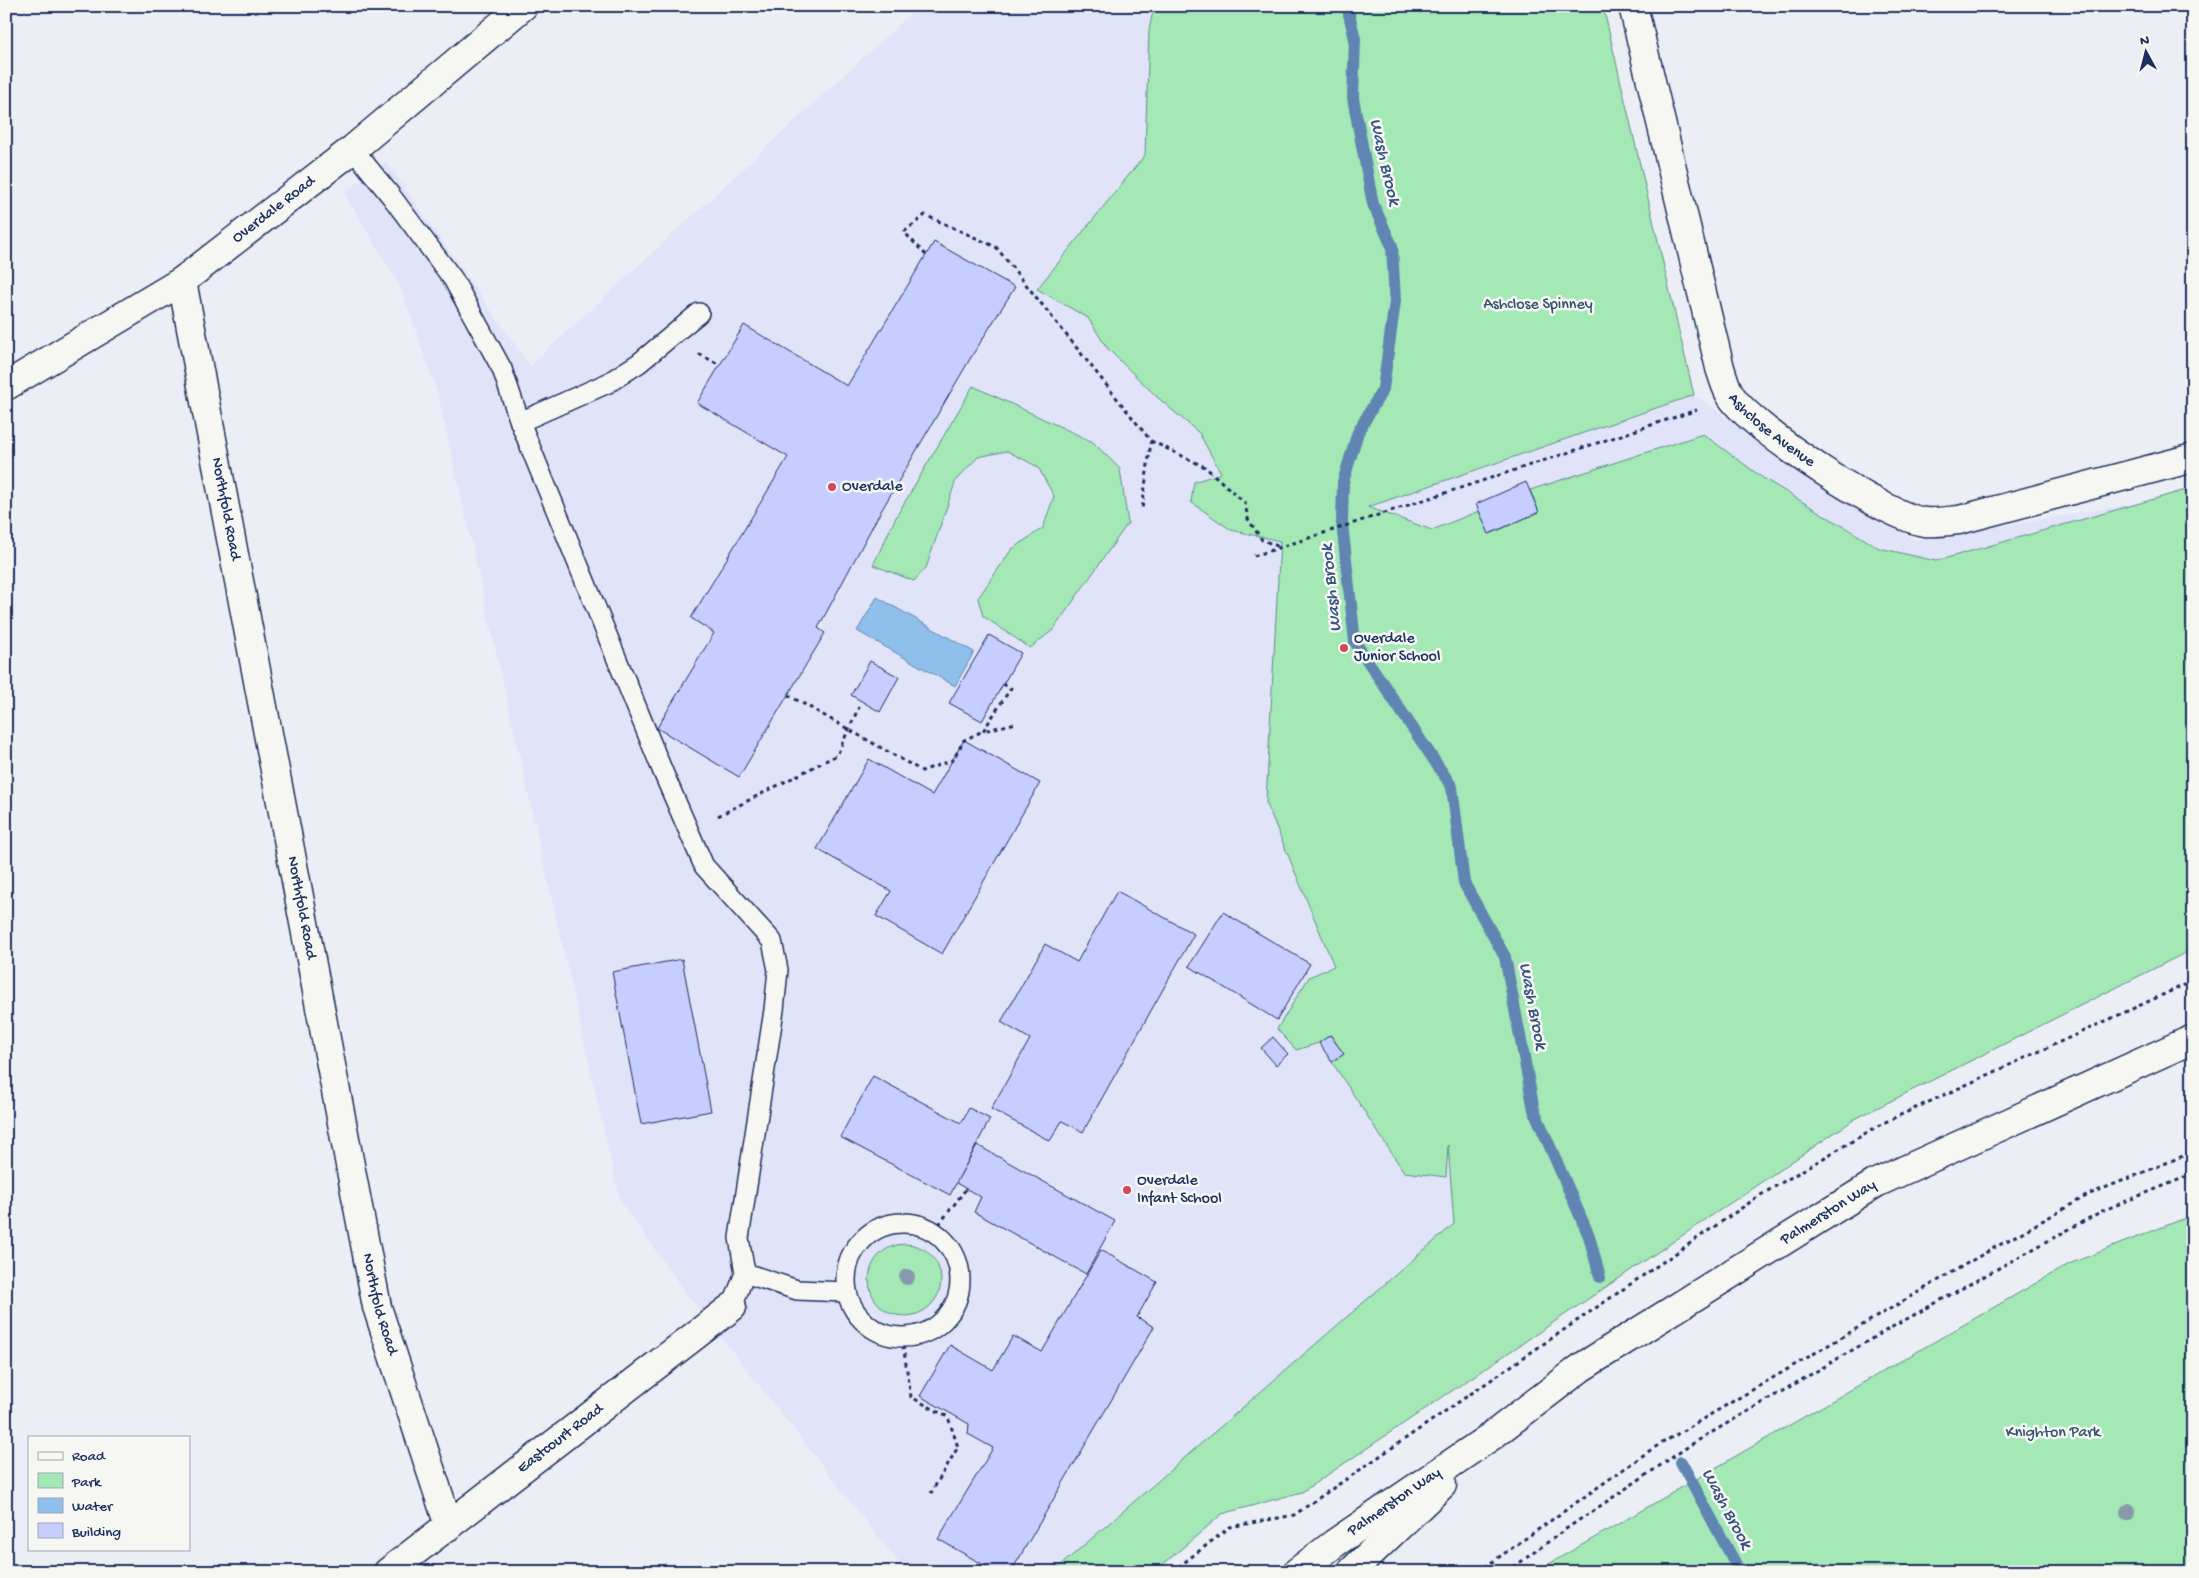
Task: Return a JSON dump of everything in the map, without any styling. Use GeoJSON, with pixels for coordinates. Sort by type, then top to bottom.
{"type":"FeatureCollection","features":[{"type":"Feature","properties":{"kind":"main road","name":"Overdale Road"},"geometry":{"type":"LineString","coordinates":[[6,386],[182,281],[352,149],[523,6]]}},
{"type":"Feature","properties":{"kind":"main road","name":"Ashclose Avenue"},"geometry":{"type":"LineString","coordinates":[[1633,6],[1720,368],[1730,396],[1748,415],[1804,460],[1897,515],[1924,522],[1959,520],[2193,458]]}},
{"type":"Feature","properties":{"kind":"main road","name":"Northfold Road"},"geometry":{"type":"LineString","coordinates":[[182,281],[377,1307],[449,1526]]}},
{"type":"Feature","properties":{"kind":"main road","name":"Palmerston Way"},"geometry":{"type":"LineString","coordinates":[[1297,1572],[1335,1543],[1493,1435],[1582,1367],[1876,1184],[2193,1040]]}},
{"type":"Feature","properties":{"kind":"main road","name":"Eastcourt Road"},"geometry":{"type":"LineString","coordinates":[[388,1572],[732,1308]]}},
{"type":"Feature","properties":{"kind":"main road","name":"Palmerston Way"},"geometry":{"type":"LineString","coordinates":[[1351,1572],[1493,1435]]}},
{"type":"Feature","properties":{"kind":"lane"},"geometry":{"type":"LineString","coordinates":[[352,149],[391,196],[453,279],[502,369],[520,422],[704,866],[772,940],[778,970],[774,1010],[739,1238],[745,1273],[732,1308]]}},
{"type":"Feature","properties":{"kind":"lane"},"geometry":{"type":"LineString","coordinates":[[520,422],[608,383],[639,364],[699,312]]}},
{"type":"Feature","properties":{"kind":"lane"},"geometry":{"type":"LineString","coordinates":[[897,1222],[916,1224],[934,1231],[948,1244],[957,1260],[961,1278],[958,1297],[950,1314],[937,1327],[920,1335],[902,1338],[883,1334],[866,1325],[853,1310],[846,1292],[845,1272],[851,1254],[862,1239],[878,1227],[897,1222]]}},
{"type":"Feature","properties":{"kind":"lane"},"geometry":{"type":"LineString","coordinates":[[745,1273],[796,1290],[846,1292]]}},
{"type":"Feature","properties":{"kind":"path"},"geometry":{"type":"LineString","coordinates":[[926,255],[904,232],[925,215],[996,247],[1151,441],[1205,467],[1245,503],[1248,519],[1262,540],[1281,548]]}},
{"type":"Feature","properties":{"kind":"path"},"geometry":{"type":"LineString","coordinates":[[1254,556],[1700,409],[1730,396]]}},
{"type":"Feature","properties":{"kind":"path"},"geometry":{"type":"LineString","coordinates":[[1142,510],[1151,441]]}},
{"type":"Feature","properties":{"kind":"path"},"geometry":{"type":"LineString","coordinates":[[983,731],[1011,688],[1003,684]]}},
{"type":"Feature","properties":{"kind":"path"},"geometry":{"type":"LineString","coordinates":[[788,695],[922,771],[953,760],[964,740],[983,731],[1016,723]]}},
{"type":"Feature","properties":{"kind":"path"},"geometry":{"type":"LineString","coordinates":[[688,831],[836,755],[859,707]]}},
{"type":"Feature","properties":{"kind":"path"},"geometry":{"type":"LineString","coordinates":[[1172,1572],[1230,1527],[1294,1515],[1758,1196],[1883,1123],[2193,981]]}},
{"type":"Feature","properties":{"kind":"path"},"geometry":{"type":"LineString","coordinates":[[1478,1572],[1652,1449],[1978,1257],[2090,1194],[2193,1152]]}},
{"type":"Feature","properties":{"kind":"path"},"geometry":{"type":"LineString","coordinates":[[1507,1572],[1563,1531],[1692,1444],[1885,1331],[2102,1211],[2193,1174]]}},
{"type":"Feature","properties":{"kind":"path"},"geometry":{"type":"LineString","coordinates":[[934,1231],[966,1189]]}},
{"type":"Feature","properties":{"kind":"path"},"geometry":{"type":"LineString","coordinates":[[902,1338],[911,1397],[948,1417],[958,1447],[932,1493]]}},
{"type":"Feature","properties":{"kind":"shaded area"},"geometry":{"type":"Polygon","coordinates":[[[6,6],[25,6],[6,22],[6,6]]]}},
{"type":"Feature","properties":{"kind":"shaded area","name":"Overdale Junior School"},"geometry":{"type":"Polygon","coordinates":[[[919,6],[1317,6],[1367,507],[1694,395],[1914,540],[2193,494],[1737,1159],[1261,1483],[1157,1572],[906,1572],[683,1289],[620,1201],[438,395],[400,286],[344,193],[386,161],[530,366],[919,6]]]}},
{"type":"Feature","properties":{"kind":"green space","name":"Ashclose Spinney"},"geometry":{"type":"Polygon","coordinates":[[[1154,6],[1603,6],[1694,395],[1368,507],[1432,530],[1479,511],[1490,534],[1539,512],[1530,490],[1703,434],[1763,478],[1879,548],[1936,561],[2193,488],[2193,949],[1855,1119],[1302,1492],[1222,1514],[1154,1572],[1053,1572],[1454,1224],[1448,1145],[1446,1177],[1404,1172],[1332,1062],[1343,1054],[1331,1035],[1319,1043],[1296,1050],[1277,1029],[1309,977],[1334,966],[1266,802],[1280,541],[1231,530],[1191,502],[1194,482],[1221,473],[1199,433],[1157,397],[1107,348],[1088,318],[1037,289],[1145,155],[1149,30],[1154,6]]]}},
{"type":"Feature","properties":{"kind":"green space"},"geometry":{"type":"Polygon","coordinates":[[[973,386],[1093,442],[1120,469],[1128,523],[1053,630],[1030,648],[983,616],[978,598],[1012,549],[1043,528],[1054,496],[1038,467],[1007,451],[978,457],[956,480],[926,568],[914,581],[873,565],[896,517],[973,386]]]}},
{"type":"Feature","properties":{"kind":"green space","name":"Knighton Park"},"geometry":{"type":"Polygon","coordinates":[[[2193,1215],[2193,1572],[1535,1572],[2069,1264],[2193,1215]]]}},
{"type":"Feature","properties":{"kind":"green space"},"geometry":{"type":"Polygon","coordinates":[[[912,1244],[931,1254],[939,1266],[941,1280],[939,1294],[931,1306],[919,1314],[898,1316],[879,1306],[871,1294],[869,1273],[879,1254],[891,1246],[912,1244]]]}},
{"type":"Feature","properties":{"kind":"water"},"geometry":{"type":"Polygon","coordinates":[[[877,597],[974,652],[955,686],[857,631],[877,597]]]}},
{"type":"Feature","properties":{"kind":"building","name":"Overdale"},"geometry":{"type":"Polygon","coordinates":[[[934,242],[1015,287],[970,359],[877,518],[818,628],[825,633],[739,777],[657,728],[714,633],[691,618],[788,457],[697,403],[744,325],[847,386],[934,242]]]}},
{"type":"Feature","properties":{"kind":"building"},"geometry":{"type":"Polygon","coordinates":[[[1526,482],[1539,512],[1489,534],[1476,504],[1526,482]]]}},
{"type":"Feature","properties":{"kind":"building"},"geometry":{"type":"Polygon","coordinates":[[[989,635],[1021,653],[982,721],[949,703],[989,635]]]}},
{"type":"Feature","properties":{"kind":"building"},"geometry":{"type":"Polygon","coordinates":[[[870,661],[899,677],[880,712],[851,695],[870,661]]]}},
{"type":"Feature","properties":{"kind":"building"},"geometry":{"type":"Polygon","coordinates":[[[964,740],[1040,783],[942,954],[876,916],[891,891],[817,849],[869,759],[932,795],[964,740]]]}},
{"type":"Feature","properties":{"kind":"building"},"geometry":{"type":"Polygon","coordinates":[[[1117,891],[1194,934],[1083,1132],[1062,1121],[1050,1141],[991,1109],[1030,1039],[1001,1022],[1045,944],[1077,962],[1117,891]]]}},
{"type":"Feature","properties":{"kind":"building"},"geometry":{"type":"Polygon","coordinates":[[[1223,912],[1310,964],[1277,1020],[1189,966],[1223,912]]]}},
{"type":"Feature","properties":{"kind":"building"},"geometry":{"type":"Polygon","coordinates":[[[682,959],[711,1111],[641,1124],[612,972],[682,959]]]}},
{"type":"Feature","properties":{"kind":"building"},"geometry":{"type":"Polygon","coordinates":[[[1330,1035],[1344,1054],[1332,1062],[1319,1043],[1330,1035]]]}},
{"type":"Feature","properties":{"kind":"building"},"geometry":{"type":"Polygon","coordinates":[[[1273,1037],[1288,1054],[1276,1065],[1261,1048],[1273,1037]]]}},
{"type":"Feature","properties":{"kind":"building"},"geometry":{"type":"Polygon","coordinates":[[[873,1076],[961,1123],[969,1108],[990,1119],[950,1195],[840,1137],[873,1076]]]}},
{"type":"Feature","properties":{"kind":"building"},"geometry":{"type":"Polygon","coordinates":[[[977,1145],[1115,1221],[1086,1274],[974,1212],[981,1197],[956,1183],[977,1145]]]}},
{"type":"Feature","properties":{"kind":"building"},"geometry":{"type":"Polygon","coordinates":[[[1101,1250],[1157,1282],[1137,1317],[1154,1327],[1011,1572],[996,1572],[938,1539],[993,1448],[968,1434],[969,1424],[920,1396],[950,1345],[993,1370],[1013,1336],[1042,1352],[1101,1250]]]}},
{"type":"Feature","properties":{"kind":"waterway","name":"Wash Brook"},"geometry":{"type":"LineString","coordinates":[[1347,6],[1355,39],[1353,98],[1373,204],[1392,246],[1395,301],[1383,389],[1358,432],[1343,482],[1342,523],[1355,642],[1452,787],[1464,883],[1505,957],[1534,1110],[1589,1236],[1600,1277]]}},
{"type":"Feature","properties":{"kind":"waterway","name":"Wash Brook"},"geometry":{"type":"LineString","coordinates":[[1681,1462],[1740,1572]]}},
{"type":"Feature","properties":{"kind":"place","name":"Overdale"},"geometry":{"type":"Point","coordinates":[832,487]}},
{"type":"Feature","properties":{"kind":"place","name":"Overdale Junior School"},"geometry":{"type":"Point","coordinates":[1344,648]}},
{"type":"Feature","properties":{"kind":"place","name":"Overdale Infant School"},"geometry":{"type":"Point","coordinates":[1127,1190]}}]}
